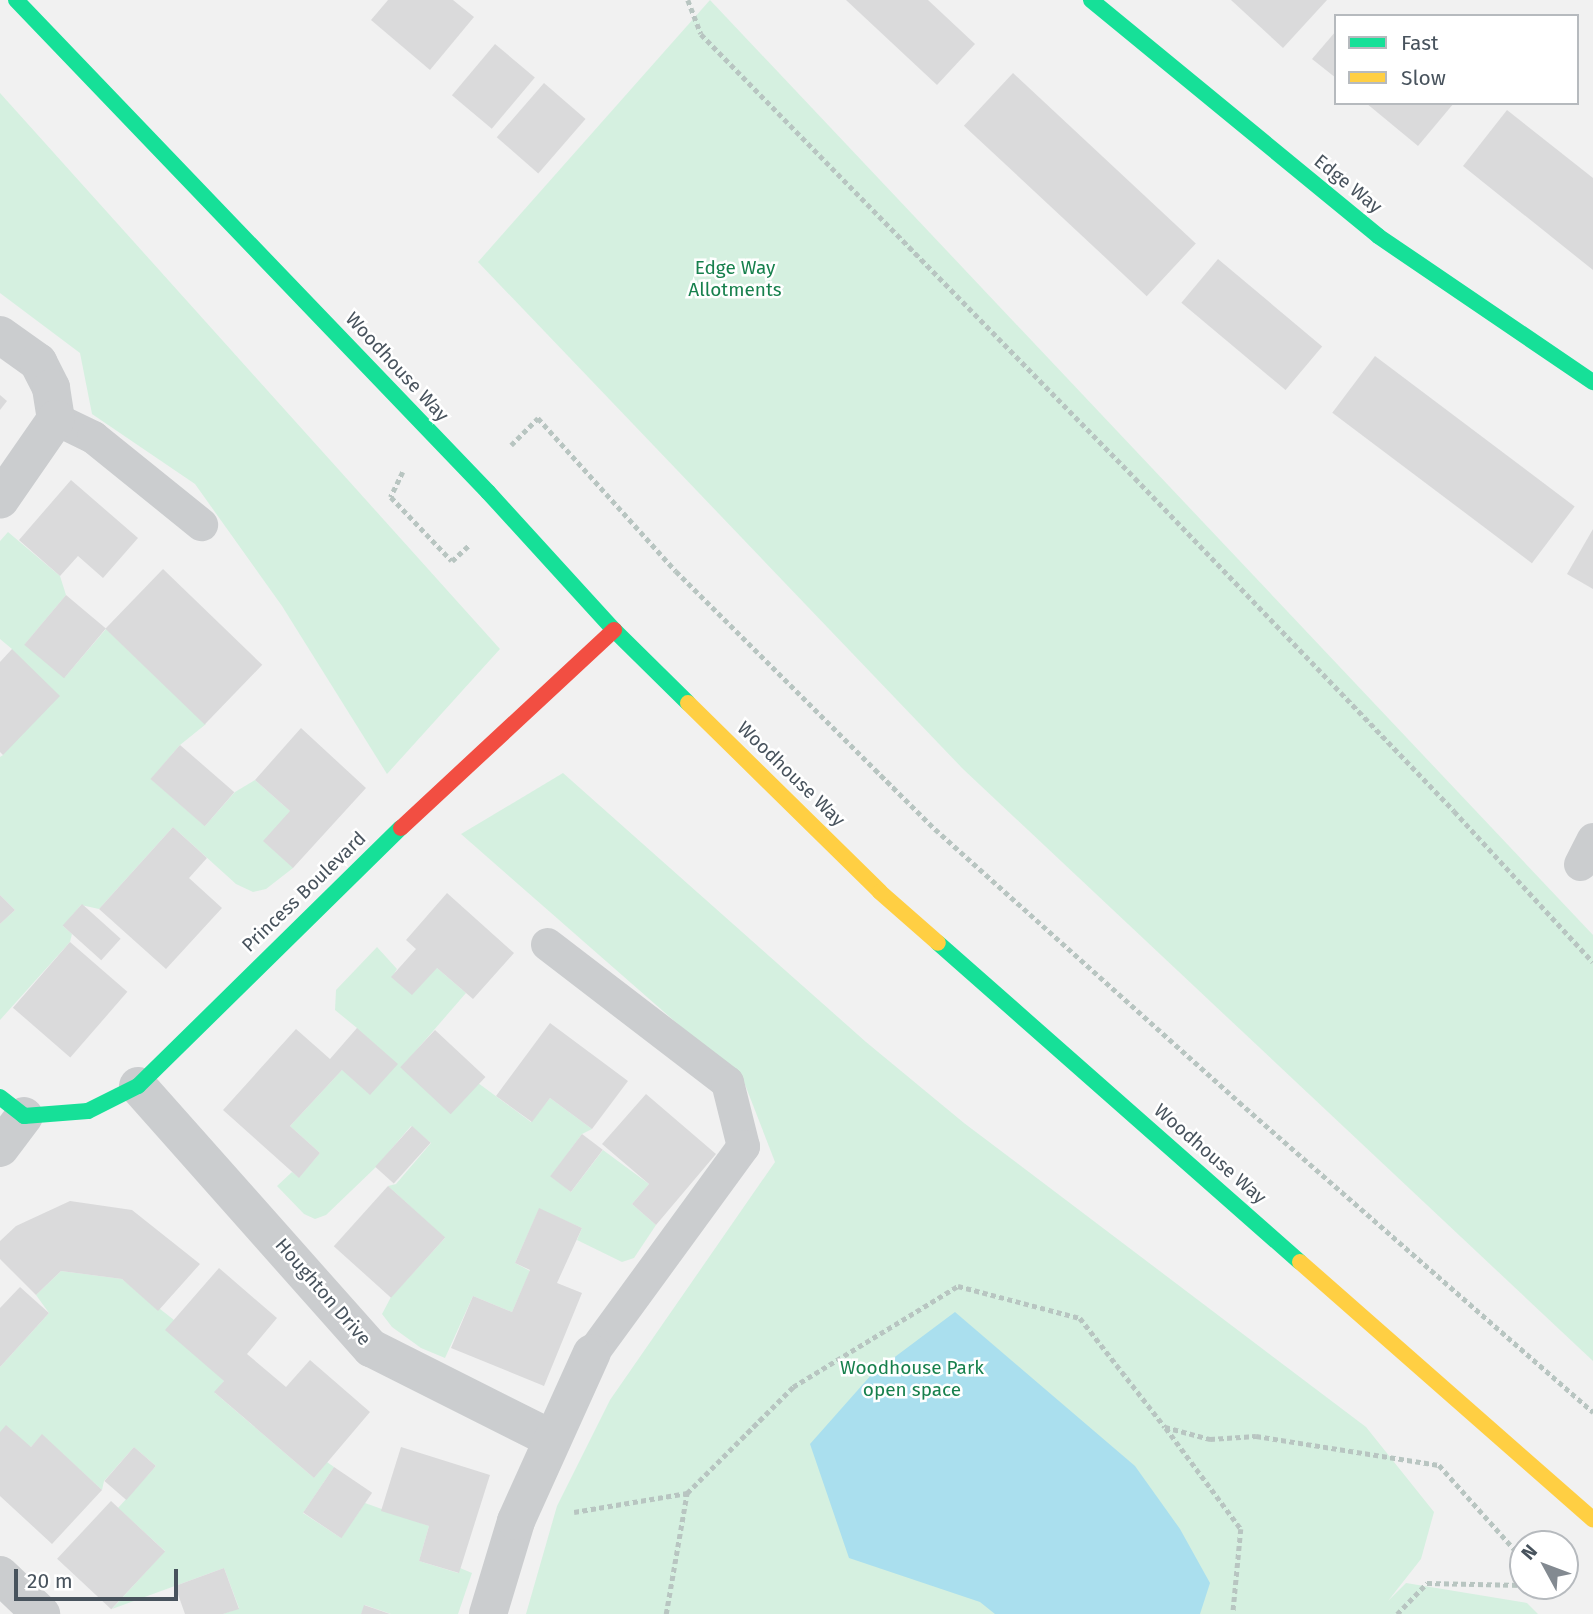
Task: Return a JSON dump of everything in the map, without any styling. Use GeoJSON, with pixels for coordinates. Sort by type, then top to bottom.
{"type":"FeatureCollection","features":[{"type":"Feature","properties":{"kind":"main road","name":"Woodhouse Way"},"geometry":{"type":"LineString","coordinates":[[16,0],[436,439],[614,630],[880,892],[1593,1519]]}},
{"type":"Feature","properties":{"kind":"main road","name":"Edge Way"},"geometry":{"type":"LineString","coordinates":[[1091,0],[1378,236],[1593,382]]}},
{"type":"Feature","properties":{"kind":"main road","name":"Princess Boulevard"},"geometry":{"type":"LineString","coordinates":[[12,1106],[88,1111],[138,1086],[455,775],[614,630]]}},
{"type":"Feature","properties":{"kind":"street"},"geometry":{"type":"LineString","coordinates":[[0,335],[38,362],[51,388],[56,419],[0,500]]}},
{"type":"Feature","properties":{"kind":"street","name":"Houghton Drive"},"geometry":{"type":"LineString","coordinates":[[138,1086],[372,1348],[552,1439]]}},
{"type":"Feature","properties":{"kind":"street"},"geometry":{"type":"LineString","coordinates":[[0,1148],[12,1106]]}},
{"type":"Feature","properties":{"kind":"street"},"geometry":{"type":"LineString","coordinates":[[488,1614],[516,1521],[592,1353]]}},
{"type":"Feature","properties":{"kind":"street"},"geometry":{"type":"LineString","coordinates":[[0,1575],[41,1614]]}},
{"type":"Feature","properties":{"kind":"lane"},"geometry":{"type":"LineString","coordinates":[[56,419],[93,437],[201,524]]}},
{"type":"Feature","properties":{"kind":"lane"},"geometry":{"type":"LineString","coordinates":[[547,944],[727,1082],[743,1146],[592,1353]]}},
{"type":"Feature","properties":{"kind":"path"},"geometry":{"type":"LineString","coordinates":[[688,0],[701,34],[1135,478],[1454,811],[1593,962]]}},
{"type":"Feature","properties":{"kind":"path"},"geometry":{"type":"LineString","coordinates":[[538,418],[676,571],[935,829],[1239,1102],[1593,1412]]}},
{"type":"Feature","properties":{"kind":"path"},"geometry":{"type":"LineString","coordinates":[[436,439],[400,475],[391,497],[452,561]]}},
{"type":"Feature","properties":{"kind":"path"},"geometry":{"type":"LineString","coordinates":[[666,1614],[687,1493],[793,1387],[958,1286],[1080,1318],[1241,1529],[1233,1614]]}},
{"type":"Feature","properties":{"kind":"path"},"geometry":{"type":"LineString","coordinates":[[1165,1427],[1210,1439],[1256,1436],[1439,1465],[1509,1543]]}},
{"type":"Feature","properties":{"kind":"path"},"geometry":{"type":"LineString","coordinates":[[516,1521],[687,1493]]}},
{"type":"Feature","properties":{"kind":"path"},"geometry":{"type":"LineString","coordinates":[[1397,1614],[1427,1583],[1509,1585]]}},
{"type":"Feature","properties":{"kind":"green space","name":"Edge Way Allotments"},"geometry":{"type":"Polygon","coordinates":[[[710,0],[1593,935],[1593,1361],[963,769],[478,262],[710,0]]]}},
{"type":"Feature","properties":{"kind":"green space"},"geometry":{"type":"Polygon","coordinates":[[[0,93],[500,649],[387,774],[282,606],[195,484],[92,414],[80,353],[0,293],[0,93]]]}},
{"type":"Feature","properties":{"kind":"green space"},"geometry":{"type":"Polygon","coordinates":[[[8,532],[60,576],[66,595],[25,644],[65,677],[106,629],[206,724],[180,745],[151,779],[205,826],[235,792],[255,780],[290,811],[293,868],[266,889],[253,892],[236,884],[173,827],[99,909],[81,905],[63,926],[72,934],[70,942],[0,1020],[0,924],[15,910],[0,895],[0,757],[3,755],[12,649],[0,639],[0,541],[8,532]]]}},
{"type":"Feature","properties":{"kind":"green space","name":"Woodhouse Park open space"},"geometry":{"type":"Polygon","coordinates":[[[563,773],[866,1042],[964,1123],[1366,1427],[1434,1512],[1421,1559],[1388,1601],[1406,1583],[1527,1603],[1538,1614],[526,1614],[557,1506],[610,1400],[775,1162],[744,1082],[461,834],[563,773]]]}},
{"type":"Feature","properties":{"kind":"green space"},"geometry":{"type":"Polygon","coordinates":[[[377,947],[397,969],[392,977],[437,968],[466,993],[401,1068],[478,1083],[531,1122],[550,1098],[592,1129],[582,1134],[551,1176],[571,1192],[603,1150],[649,1184],[632,1204],[656,1225],[634,1258],[622,1262],[577,1240],[582,1228],[539,1209],[515,1263],[530,1271],[512,1312],[473,1296],[445,1358],[421,1348],[392,1327],[382,1314],[391,1297],[445,1238],[388,1186],[396,1184],[431,1143],[411,1126],[376,1167],[326,1215],[315,1219],[304,1214],[277,1186],[292,1172],[299,1177],[320,1153],[290,1126],[342,1070],[357,1028],[335,1010],[336,990],[377,947]]]}},
{"type":"Feature","properties":{"kind":"green space"},"geometry":{"type":"Polygon","coordinates":[[[61,1271],[122,1279],[174,1320],[224,1381],[215,1393],[314,1478],[327,1462],[334,1467],[303,1513],[341,1538],[365,1503],[429,1526],[419,1561],[458,1573],[460,1568],[472,1573],[458,1614],[391,1614],[365,1605],[361,1614],[223,1614],[239,1608],[224,1568],[112,1609],[165,1551],[118,1508],[156,1466],[134,1447],[104,1481],[102,1490],[42,1435],[31,1447],[0,1432],[0,1367],[49,1313],[36,1295],[61,1271]]]}},
{"type":"Feature","properties":{"kind":"water"},"geometry":{"type":"Polygon","coordinates":[[[955,1312],[1135,1466],[1180,1529],[1210,1583],[1200,1614],[995,1614],[980,1602],[849,1558],[810,1444],[872,1374],[955,1312]]]}},
{"type":"Feature","properties":{"kind":"building"},"geometry":{"type":"Polygon","coordinates":[[[388,0],[453,0],[474,17],[430,70],[371,20],[388,0]]]}},
{"type":"Feature","properties":{"kind":"building"},"geometry":{"type":"Polygon","coordinates":[[[846,0],[928,0],[975,44],[937,85],[846,0]]]}},
{"type":"Feature","properties":{"kind":"building"},"geometry":{"type":"Polygon","coordinates":[[[1231,0],[1327,0],[1283,48],[1231,0]]]}},
{"type":"Feature","properties":{"kind":"building"},"geometry":{"type":"Polygon","coordinates":[[[1334,33],[1334,76],[1312,59],[1334,33]]]}},
{"type":"Feature","properties":{"kind":"building"},"geometry":{"type":"Polygon","coordinates":[[[495,44],[535,77],[492,129],[452,95],[495,44]]]}},
{"type":"Feature","properties":{"kind":"building"},"geometry":{"type":"Polygon","coordinates":[[[1013,73],[1196,243],[1147,296],[964,126],[1013,73]]]}},
{"type":"Feature","properties":{"kind":"building"},"geometry":{"type":"Polygon","coordinates":[[[544,83],[586,119],[538,173],[497,137],[544,83]]]}},
{"type":"Feature","properties":{"kind":"building"},"geometry":{"type":"Polygon","coordinates":[[[1368,105],[1452,105],[1418,146],[1368,105]]]}},
{"type":"Feature","properties":{"kind":"building"},"geometry":{"type":"Polygon","coordinates":[[[1507,110],[1593,178],[1593,270],[1463,166],[1507,110]]]}},
{"type":"Feature","properties":{"kind":"building"},"geometry":{"type":"Polygon","coordinates":[[[1218,259],[1322,346],[1286,390],[1181,303],[1218,259]]]}},
{"type":"Feature","properties":{"kind":"building"},"geometry":{"type":"Polygon","coordinates":[[[1375,356],[1575,506],[1532,563],[1332,413],[1375,356]]]}},
{"type":"Feature","properties":{"kind":"building"},"geometry":{"type":"Polygon","coordinates":[[[0,395],[7,401],[0,410],[0,395]]]}},
{"type":"Feature","properties":{"kind":"building"},"geometry":{"type":"Polygon","coordinates":[[[71,480],[138,538],[103,578],[78,556],[60,576],[19,540],[71,480]]]}},
{"type":"Feature","properties":{"kind":"building"},"geometry":{"type":"Polygon","coordinates":[[[1593,529],[1593,589],[1567,574],[1593,529]]]}},
{"type":"Feature","properties":{"kind":"building"},"geometry":{"type":"Polygon","coordinates":[[[163,569],[262,665],[205,725],[105,629],[163,569]]]}},
{"type":"Feature","properties":{"kind":"building"},"geometry":{"type":"Polygon","coordinates":[[[66,595],[106,628],[64,678],[24,645],[66,595]]]}},
{"type":"Feature","properties":{"kind":"building"},"geometry":{"type":"Polygon","coordinates":[[[12,649],[60,696],[3,755],[0,752],[0,662],[12,649]]]}},
{"type":"Feature","properties":{"kind":"building"},"geometry":{"type":"Polygon","coordinates":[[[301,728],[366,788],[293,868],[263,841],[290,811],[255,780],[301,728]]]}},
{"type":"Feature","properties":{"kind":"building"},"geometry":{"type":"Polygon","coordinates":[[[180,745],[234,792],[205,826],[150,779],[180,745]]]}},
{"type":"Feature","properties":{"kind":"building"},"geometry":{"type":"Polygon","coordinates":[[[173,827],[207,858],[189,878],[222,908],[166,969],[99,909],[173,827]]]}},
{"type":"Feature","properties":{"kind":"building"},"geometry":{"type":"Polygon","coordinates":[[[447,893],[514,953],[473,999],[437,968],[412,995],[391,977],[416,949],[406,940],[447,893]]]}},
{"type":"Feature","properties":{"kind":"building"},"geometry":{"type":"Polygon","coordinates":[[[0,895],[15,910],[0,924],[0,895]]]}},
{"type":"Feature","properties":{"kind":"building"},"geometry":{"type":"Polygon","coordinates":[[[82,904],[121,939],[101,960],[63,926],[82,904]]]}},
{"type":"Feature","properties":{"kind":"building"},"geometry":{"type":"Polygon","coordinates":[[[70,942],[127,992],[70,1058],[13,1008],[70,942]]]}},
{"type":"Feature","properties":{"kind":"building"},"geometry":{"type":"Polygon","coordinates":[[[550,1023],[628,1081],[592,1129],[550,1098],[532,1122],[496,1096],[550,1023]]]}},
{"type":"Feature","properties":{"kind":"building"},"geometry":{"type":"Polygon","coordinates":[[[357,1028],[398,1064],[370,1095],[342,1070],[290,1126],[320,1153],[299,1178],[223,1110],[296,1029],[330,1059],[357,1028]]]}},
{"type":"Feature","properties":{"kind":"building"},"geometry":{"type":"Polygon","coordinates":[[[435,1030],[485,1077],[451,1114],[400,1067],[435,1030]]]}},
{"type":"Feature","properties":{"kind":"building"},"geometry":{"type":"Polygon","coordinates":[[[646,1094],[716,1154],[656,1225],[632,1204],[649,1184],[602,1144],[646,1094]]]}},
{"type":"Feature","properties":{"kind":"building"},"geometry":{"type":"Polygon","coordinates":[[[412,1126],[431,1143],[394,1184],[375,1167],[412,1126]]]}},
{"type":"Feature","properties":{"kind":"building"},"geometry":{"type":"Polygon","coordinates":[[[582,1134],[603,1150],[571,1192],[550,1176],[582,1134]]]}},
{"type":"Feature","properties":{"kind":"building"},"geometry":{"type":"Polygon","coordinates":[[[388,1186],[445,1238],[391,1298],[334,1246],[388,1186]]]}},
{"type":"Feature","properties":{"kind":"building"},"geometry":{"type":"Polygon","coordinates":[[[70,1201],[132,1210],[200,1264],[158,1311],[122,1279],[61,1271],[36,1295],[0,1259],[0,1241],[16,1226],[70,1201]]]}},
{"type":"Feature","properties":{"kind":"building"},"geometry":{"type":"Polygon","coordinates":[[[539,1208],[582,1228],[557,1283],[582,1293],[544,1386],[451,1348],[473,1296],[512,1312],[530,1270],[515,1263],[539,1208]]]}},
{"type":"Feature","properties":{"kind":"building"},"geometry":{"type":"Polygon","coordinates":[[[219,1268],[277,1318],[247,1354],[286,1387],[310,1360],[370,1412],[314,1478],[214,1392],[224,1381],[165,1330],[219,1268]]]}},
{"type":"Feature","properties":{"kind":"building"},"geometry":{"type":"Polygon","coordinates":[[[20,1287],[49,1313],[0,1367],[0,1308],[20,1287]]]}},
{"type":"Feature","properties":{"kind":"building"},"geometry":{"type":"Polygon","coordinates":[[[6,1425],[31,1447],[42,1434],[102,1490],[52,1544],[0,1496],[0,1432],[6,1425]]]}},
{"type":"Feature","properties":{"kind":"building"},"geometry":{"type":"Polygon","coordinates":[[[134,1447],[156,1466],[126,1500],[104,1481],[134,1447]]]}},
{"type":"Feature","properties":{"kind":"building"},"geometry":{"type":"Polygon","coordinates":[[[401,1447],[490,1475],[459,1573],[419,1561],[429,1526],[381,1511],[401,1447]]]}},
{"type":"Feature","properties":{"kind":"building"},"geometry":{"type":"Polygon","coordinates":[[[334,1467],[372,1493],[341,1538],[303,1513],[334,1467]]]}},
{"type":"Feature","properties":{"kind":"building"},"geometry":{"type":"Polygon","coordinates":[[[111,1501],[165,1551],[111,1609],[57,1559],[111,1501]]]}},
{"type":"Feature","properties":{"kind":"building"},"geometry":{"type":"Polygon","coordinates":[[[224,1568],[239,1609],[223,1614],[185,1614],[175,1586],[224,1568]]]}},
{"type":"Feature","properties":{"kind":"building"},"geometry":{"type":"Polygon","coordinates":[[[364,1605],[390,1614],[361,1614],[364,1605]]]}},
{"type":"Feature","properties":{"kind":"traffic: fast"},"geometry":{"type":"LineString","coordinates":[[16,0],[488,492],[614,630],[688,703]]}},
{"type":"Feature","properties":{"kind":"traffic: fast"},"geometry":{"type":"LineString","coordinates":[[1091,0],[1378,236],[1593,382]]}},
{"type":"Feature","properties":{"kind":"traffic: fast"},"geometry":{"type":"LineString","coordinates":[[0,1097],[24,1116],[88,1111],[138,1086],[401,828]]}},
{"type":"Feature","properties":{"kind":"traffic: fast"},"geometry":{"type":"LineString","coordinates":[[938,943],[1300,1262]]}},
{"type":"Feature","properties":{"kind":"traffic: slow"},"geometry":{"type":"LineString","coordinates":[[688,703],[880,892],[938,943]]}},
{"type":"Feature","properties":{"kind":"traffic: slow"},"geometry":{"type":"LineString","coordinates":[[1300,1262],[1593,1519]]}},
{"type":"Feature","properties":{"kind":"traffic: jam"},"geometry":{"type":"LineString","coordinates":[[401,828],[614,630]]}}]}
